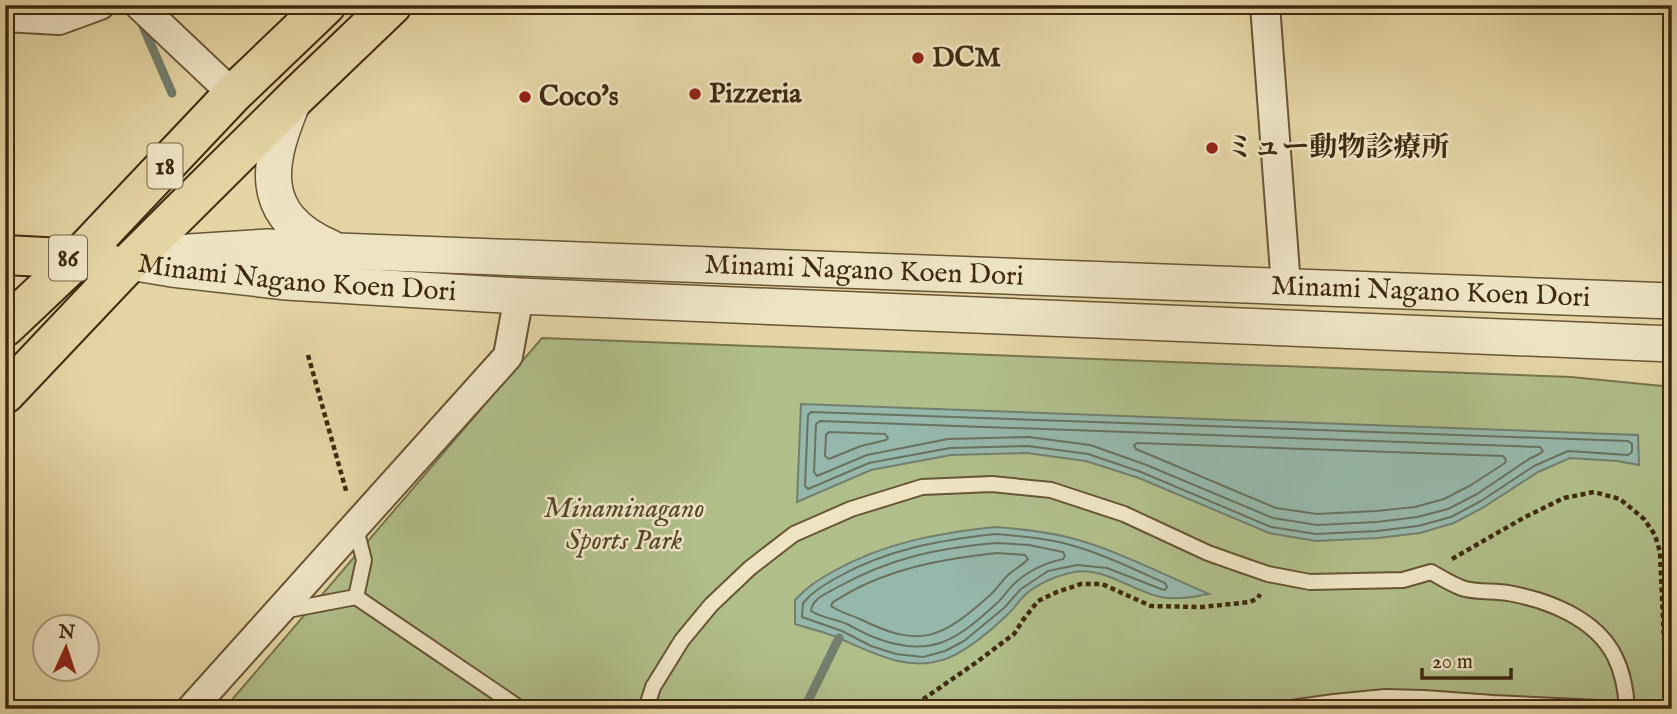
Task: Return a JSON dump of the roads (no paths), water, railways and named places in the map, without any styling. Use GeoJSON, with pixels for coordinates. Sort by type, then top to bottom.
{"type":"FeatureCollection","features":[{"type":"Feature","properties":{"kind":"main road","name":"18"},"geometry":{"type":"LineString","coordinates":[[5,327],[78,258],[233,94],[326,5]]}},
{"type":"Feature","properties":{"kind":"main road","name":"18"},"geometry":{"type":"LineString","coordinates":[[5,394],[130,261],[391,5]]}},
{"type":"Feature","properties":{"kind":"main road","name":"86"},"geometry":{"type":"LineString","coordinates":[[5,255],[130,261]]}},
{"type":"Feature","properties":{"kind":"street"},"geometry":{"type":"LineString","coordinates":[[5,17],[59,20],[100,5]]}},
{"type":"Feature","properties":{"kind":"street"},"geometry":{"type":"LineString","coordinates":[[139,5],[233,94]]}},
{"type":"Feature","properties":{"kind":"street"},"geometry":{"type":"LineString","coordinates":[[1265,5],[1286,286]]}},
{"type":"Feature","properties":{"kind":"street"},"geometry":{"type":"LineString","coordinates":[[296,97],[282,127],[277,146],[273,176],[275,197],[285,215],[298,229],[317,242],[338,251]]}},
{"type":"Feature","properties":{"kind":"street","name":"Minami Nagano Koen Dori"},"geometry":{"type":"LineString","coordinates":[[130,261],[188,252],[268,247],[1672,301]]}},
{"type":"Feature","properties":{"kind":"street","name":"Minami Nagano Koen Dori"},"geometry":{"type":"LineString","coordinates":[[130,261],[172,269],[287,282],[519,296],[1672,344]]}},
{"type":"Feature","properties":{"kind":"street"},"geometry":{"type":"LineString","coordinates":[[191,709],[508,356],[519,296]]}},
{"type":"Feature","properties":{"kind":"lane"},"geometry":{"type":"LineString","coordinates":[[646,709],[653,687],[682,640],[711,605],[750,568],[794,534],[851,509],[922,487],[992,484],[1051,490],[1124,514],[1208,553],[1268,574],[1310,582],[1372,582],[1403,580],[1431,572],[1464,589],[1535,599],[1580,620],[1599,633],[1615,656],[1625,687],[1627,709]]}},
{"type":"Feature","properties":{"kind":"lane"},"geometry":{"type":"LineString","coordinates":[[355,525],[364,560],[356,597]]}},
{"type":"Feature","properties":{"kind":"lane"},"geometry":{"type":"LineString","coordinates":[[279,609],[293,609],[356,597],[521,709]]}},
{"type":"Feature","properties":{"kind":"lane"},"geometry":{"type":"LineString","coordinates":[[1284,709],[1385,697],[1621,709]]}},
{"type":"Feature","properties":{"kind":"water"},"geometry":{"type":"Polygon","coordinates":[[[801,404],[1638,435],[1639,465],[1570,458],[1538,472],[1454,523],[1420,533],[1316,541],[1269,533],[1139,478],[1086,461],[1027,453],[951,455],[871,470],[797,502],[801,404]]]}},
{"type":"Feature","properties":{"kind":"water"},"geometry":{"type":"Polygon","coordinates":[[[996,527],[1049,533],[1084,542],[1209,594],[1179,598],[1161,597],[1097,573],[1086,571],[1061,575],[1031,590],[995,626],[964,650],[934,662],[906,663],[893,660],[830,634],[795,624],[795,600],[818,580],[854,561],[913,540],[996,527]]]}},
{"type":"Feature","properties":{"kind":"waterway"},"geometry":{"type":"LineString","coordinates":[[142,24],[172,93]]}},
{"type":"Feature","properties":{"kind":"waterway"},"geometry":{"type":"LineString","coordinates":[[804,709],[839,638]]}},
{"type":"Feature","properties":{"kind":"place","name":"DCM"},"geometry":{"type":"Point","coordinates":[918,58]}},
{"type":"Feature","properties":{"kind":"place","name":"Pizzeria"},"geometry":{"type":"Point","coordinates":[695,94]}},
{"type":"Feature","properties":{"kind":"place","name":"Coco's"},"geometry":{"type":"Point","coordinates":[525,97]}},
{"type":"Feature","properties":{"kind":"place","name":"ミュー動物診療所"},"geometry":{"type":"Point","coordinates":[1212,148]}},
{"type":"Feature","properties":{"kind":"park label","name":"Minaminagano Sports Park"},"geometry":{"type":"Point","coordinates":[624,525]}}]}
